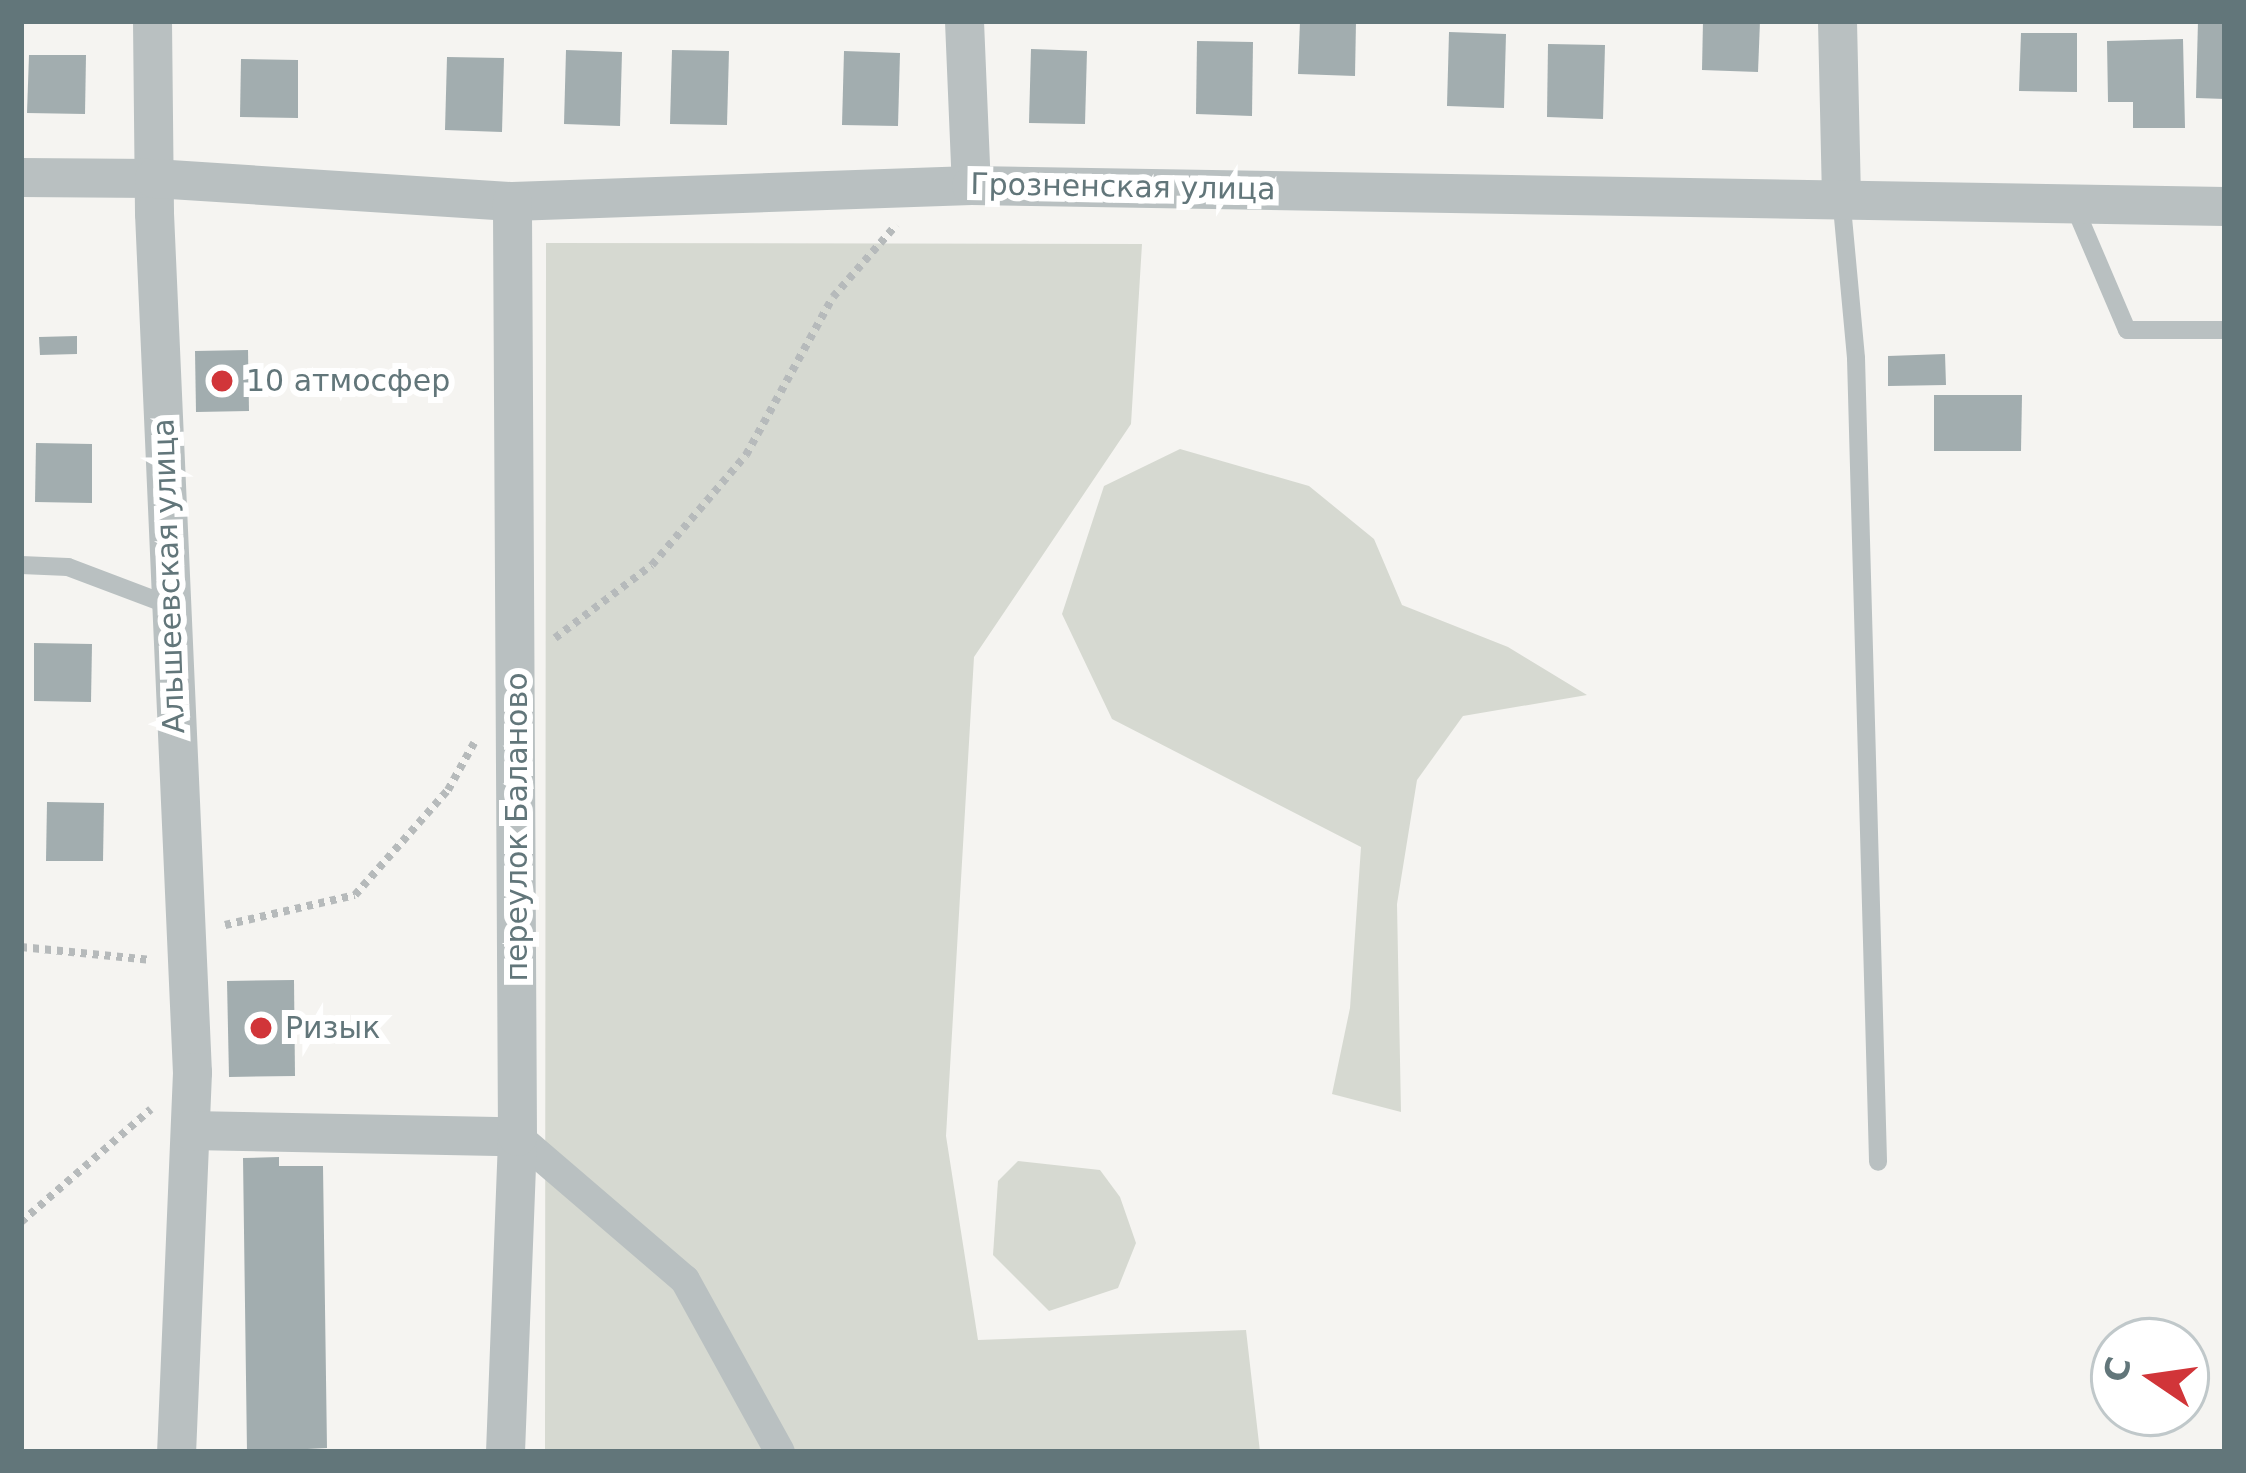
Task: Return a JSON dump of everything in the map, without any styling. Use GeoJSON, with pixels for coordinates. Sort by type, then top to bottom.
{"type":"FeatureCollection","features":[{"type":"Feature","properties":{"kind":"street","name":"Альшеевская улица"},"geometry":{"type":"LineString","coordinates":[[152,21],[183,946],[192,1072],[176,1452]]}},
{"type":"Feature","properties":{"kind":"street"},"geometry":{"type":"LineString","coordinates":[[964,21],[971,184]]}},
{"type":"Feature","properties":{"kind":"street"},"geometry":{"type":"LineString","coordinates":[[1837,21],[1841,195]]}},
{"type":"Feature","properties":{"kind":"street","name":"Грозненская улица"},"geometry":{"type":"LineString","coordinates":[[21,177],[154,178],[512,202],[971,184],[1841,195],[2225,206]]}},
{"type":"Feature","properties":{"kind":"street","name":"переулок Баланово"},"geometry":{"type":"LineString","coordinates":[[505,1452],[517,1136],[512,202]]}},
{"type":"Feature","properties":{"kind":"street"},"geometry":{"type":"LineString","coordinates":[[190,1130],[517,1136],[685,1280],[780,1452]]}},
{"type":"Feature","properties":{"kind":"lane"},"geometry":{"type":"LineString","coordinates":[[1841,195],[1856,358],[1879,1162]]}},
{"type":"Feature","properties":{"kind":"lane"},"geometry":{"type":"LineString","coordinates":[[2072,201],[2127,330],[2225,330]]}},
{"type":"Feature","properties":{"kind":"lane"},"geometry":{"type":"LineString","coordinates":[[21,565],[68,567],[171,606]]}},
{"type":"Feature","properties":{"kind":"path"},"geometry":{"type":"LineString","coordinates":[[518,666],[652,566],[746,455],[833,297],[928,187]]}},
{"type":"Feature","properties":{"kind":"path"},"geometry":{"type":"LineString","coordinates":[[21,947],[183,946],[355,895],[448,790],[482,728]]}},
{"type":"Feature","properties":{"kind":"path"},"geometry":{"type":"LineString","coordinates":[[21,1222],[192,1072]]}},
{"type":"Feature","properties":{"kind":"shaded area"},"geometry":{"type":"Polygon","coordinates":[[[546,243],[1142,244],[1131,424],[974,657],[946,1136],[978,1340],[1246,1330],[1260,1452],[545,1452],[546,243]]]}},
{"type":"Feature","properties":{"kind":"shaded area"},"geometry":{"type":"Polygon","coordinates":[[[1180,449],[1309,486],[1374,539],[1402,605],[1508,647],[1587,695],[1463,716],[1417,780],[1397,904],[1401,1112],[1332,1094],[1350,1008],[1361,847],[1112,719],[1062,614],[1104,486],[1180,449]]]}},
{"type":"Feature","properties":{"kind":"shaded area"},"geometry":{"type":"Polygon","coordinates":[[[1018,1161],[1100,1170],[1120,1197],[1136,1243],[1118,1288],[1049,1311],[993,1255],[998,1181],[1018,1161]]]}},
{"type":"Feature","properties":{"kind":"building"},"geometry":{"type":"Polygon","coordinates":[[[1300,21],[1356,21],[1355,76],[1298,74],[1300,21]]]}},
{"type":"Feature","properties":{"kind":"building"},"geometry":{"type":"Polygon","coordinates":[[[1703,21],[1760,21],[1758,72],[1702,70],[1703,21]]]}},
{"type":"Feature","properties":{"kind":"building"},"geometry":{"type":"Polygon","coordinates":[[[2198,21],[2225,21],[2225,99],[2196,98],[2198,21]]]}},
{"type":"Feature","properties":{"kind":"building"},"geometry":{"type":"Polygon","coordinates":[[[1449,32],[1506,34],[1504,108],[1447,106],[1449,32]]]}},
{"type":"Feature","properties":{"kind":"building"},"geometry":{"type":"Polygon","coordinates":[[[2021,33],[2077,33],[2077,92],[2019,91],[2021,33]]]}},
{"type":"Feature","properties":{"kind":"building"},"geometry":{"type":"Polygon","coordinates":[[[2183,39],[2185,128],[2133,128],[2133,102],[2108,102],[2107,41],[2183,39]]]}},
{"type":"Feature","properties":{"kind":"building"},"geometry":{"type":"Polygon","coordinates":[[[1197,41],[1253,42],[1252,116],[1196,114],[1197,41]]]}},
{"type":"Feature","properties":{"kind":"building"},"geometry":{"type":"Polygon","coordinates":[[[1548,44],[1605,45],[1603,119],[1547,117],[1548,44]]]}},
{"type":"Feature","properties":{"kind":"building"},"geometry":{"type":"Polygon","coordinates":[[[1031,49],[1087,51],[1085,124],[1029,123],[1031,49]]]}},
{"type":"Feature","properties":{"kind":"building"},"geometry":{"type":"Polygon","coordinates":[[[566,50],[622,52],[620,126],[564,124],[566,50]]]}},
{"type":"Feature","properties":{"kind":"building"},"geometry":{"type":"Polygon","coordinates":[[[672,50],[729,51],[727,125],[670,124],[672,50]]]}},
{"type":"Feature","properties":{"kind":"building"},"geometry":{"type":"Polygon","coordinates":[[[844,51],[900,53],[898,126],[842,125],[844,51]]]}},
{"type":"Feature","properties":{"kind":"building"},"geometry":{"type":"Polygon","coordinates":[[[29,55],[86,55],[85,114],[27,113],[29,55]]]}},
{"type":"Feature","properties":{"kind":"building"},"geometry":{"type":"Polygon","coordinates":[[[447,57],[504,58],[502,132],[445,130],[447,57]]]}},
{"type":"Feature","properties":{"kind":"building"},"geometry":{"type":"Polygon","coordinates":[[[241,59],[298,60],[298,118],[240,117],[241,59]]]}},
{"type":"Feature","properties":{"kind":"building"},"geometry":{"type":"Polygon","coordinates":[[[77,336],[77,354],[40,355],[39,337],[77,336]]]}},
{"type":"Feature","properties":{"kind":"building"},"geometry":{"type":"Polygon","coordinates":[[[248,350],[249,411],[196,412],[195,351],[248,350]]]}},
{"type":"Feature","properties":{"kind":"building"},"geometry":{"type":"Polygon","coordinates":[[[1945,354],[1946,385],[1888,386],[1888,356],[1945,354]]]}},
{"type":"Feature","properties":{"kind":"building"},"geometry":{"type":"Polygon","coordinates":[[[1934,395],[2022,395],[2021,451],[1934,451],[1934,395]]]}},
{"type":"Feature","properties":{"kind":"building"},"geometry":{"type":"Polygon","coordinates":[[[36,443],[92,444],[92,503],[35,502],[36,443]]]}},
{"type":"Feature","properties":{"kind":"building"},"geometry":{"type":"Polygon","coordinates":[[[34,643],[92,644],[91,702],[34,701],[34,643]]]}},
{"type":"Feature","properties":{"kind":"building"},"geometry":{"type":"Polygon","coordinates":[[[47,802],[104,803],[103,861],[46,861],[47,802]]]}},
{"type":"Feature","properties":{"kind":"building"},"geometry":{"type":"Polygon","coordinates":[[[294,980],[295,1076],[229,1077],[227,981],[294,980]]]}},
{"type":"Feature","properties":{"kind":"building"},"geometry":{"type":"Polygon","coordinates":[[[279,1157],[279,1166],[323,1166],[327,1448],[247,1452],[243,1158],[279,1157]]]}},
{"type":"Feature","properties":{"kind":"place","name":"10 атмосфер"},"geometry":{"type":"Point","coordinates":[222,381]}},
{"type":"Feature","properties":{"kind":"place","name":"Ризык"},"geometry":{"type":"Point","coordinates":[261,1028]}}]}
